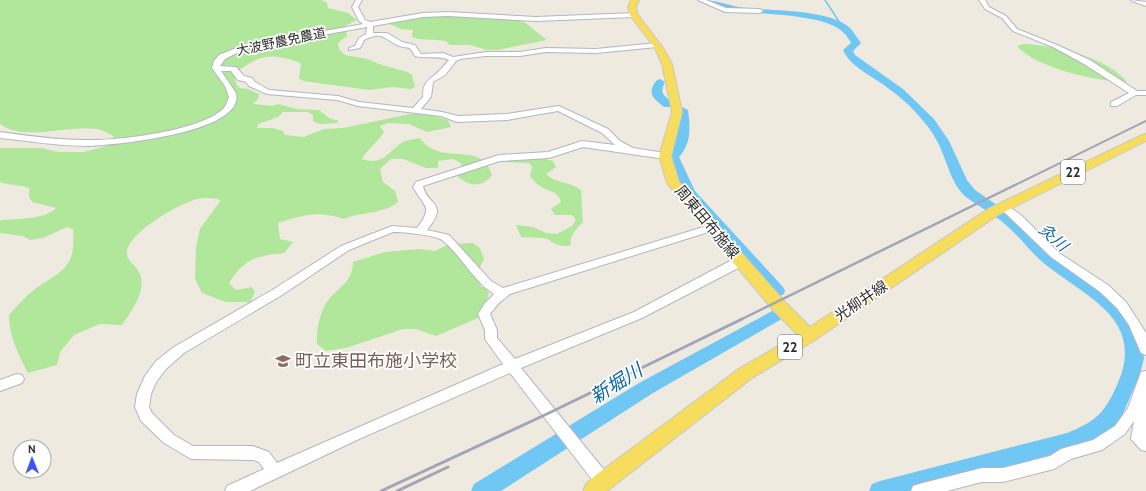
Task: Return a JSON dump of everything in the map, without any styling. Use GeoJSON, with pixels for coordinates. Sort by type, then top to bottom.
{"type":"FeatureCollection","features":[{"type":"Feature","properties":{"kind":"main road"},"geometry":{"type":"LineString","coordinates":[[634,15],[632,7],[635,0]]}},
{"type":"Feature","properties":{"kind":"main road","name":"周東田布施線"},"geometry":{"type":"LineString","coordinates":[[634,15],[657,45],[667,64],[677,112],[665,156],[669,174],[673,183],[779,306],[809,336]]}},
{"type":"Feature","properties":{"kind":"main road","name":"光柳井線"},"geometry":{"type":"LineString","coordinates":[[598,486],[746,373],[809,336],[999,209],[1146,136]]}},
{"type":"Feature","properties":{"kind":"street"},"geometry":{"type":"LineString","coordinates":[[359,0],[355,6],[362,21],[370,25],[369,35]]}},
{"type":"Feature","properties":{"kind":"street"},"geometry":{"type":"LineString","coordinates":[[701,0],[725,10],[760,11]]}},
{"type":"Feature","properties":{"kind":"street"},"geometry":{"type":"LineString","coordinates":[[982,0],[987,8],[1004,17],[1015,30],[1055,46],[1087,62],[1135,93]]}},
{"type":"Feature","properties":{"kind":"street"},"geometry":{"type":"LineString","coordinates":[[1134,0],[1146,4]]}},
{"type":"Feature","properties":{"kind":"street","name":"大波野農免農道"},"geometry":{"type":"LineString","coordinates":[[216,68],[218,61],[222,57],[243,47],[408,16],[435,14],[536,19],[634,15]]}},
{"type":"Feature","properties":{"kind":"street"},"geometry":{"type":"LineString","coordinates":[[351,49],[358,47],[361,39],[369,35],[385,34],[400,44],[414,46],[417,55],[443,55],[453,59],[486,54],[520,54],[546,50],[596,51],[657,45]]}},
{"type":"Feature","properties":{"kind":"street"},"geometry":{"type":"LineString","coordinates":[[416,110],[427,97],[426,89],[430,81],[442,73],[453,59]]}},
{"type":"Feature","properties":{"kind":"street"},"geometry":{"type":"LineString","coordinates":[[216,68],[233,69],[241,78],[249,80],[257,88],[267,92],[338,98],[358,104],[416,110],[442,114],[457,119],[507,117],[559,108],[605,131],[617,143],[630,150]]}},
{"type":"Feature","properties":{"kind":"street"},"geometry":{"type":"LineString","coordinates":[[0,135],[90,143],[169,133],[198,126],[223,113],[232,102],[232,93],[216,68]]}},
{"type":"Feature","properties":{"kind":"street"},"geometry":{"type":"LineString","coordinates":[[1114,104],[1135,93],[1146,93]]}},
{"type":"Feature","properties":{"kind":"street"},"geometry":{"type":"LineString","coordinates":[[420,232],[431,215],[430,206],[418,187],[419,184],[424,181],[499,158],[549,155],[582,144],[665,156]]}},
{"type":"Feature","properties":{"kind":"street"},"geometry":{"type":"LineString","coordinates":[[999,209],[1014,213],[1057,256],[1098,284],[1124,306],[1136,324],[1146,350]]}},
{"type":"Feature","properties":{"kind":"street"},"geometry":{"type":"LineString","coordinates":[[598,486],[571,438],[557,425],[514,365],[491,338],[491,330],[484,314],[488,307],[502,293],[555,275],[711,228]]}},
{"type":"Feature","properties":{"kind":"street"},"geometry":{"type":"LineString","coordinates":[[275,472],[264,458],[253,453],[191,452],[169,439],[146,417],[142,407],[144,394],[150,380],[161,365],[180,350],[278,292],[345,248],[392,229],[445,236],[487,284],[502,293]]}},
{"type":"Feature","properties":{"kind":"street"},"geometry":{"type":"LineString","coordinates":[[233,491],[354,435],[514,365],[638,315],[740,262]]}},
{"type":"Feature","properties":{"kind":"street"},"geometry":{"type":"LineString","coordinates":[[0,386],[17,379]]}},
{"type":"Feature","properties":{"kind":"street"},"geometry":{"type":"LineString","coordinates":[[1146,385],[1139,439],[1146,445]]}},
{"type":"Feature","properties":{"kind":"street"},"geometry":{"type":"LineString","coordinates":[[919,491],[982,475],[1003,475],[1054,462],[1066,454],[1097,445],[1120,430],[1134,410],[1146,385]]}},
{"type":"Feature","properties":{"kind":"green space"},"geometry":{"type":"Polygon","coordinates":[[[0,0],[321,0],[327,3],[328,8],[348,13],[357,20],[345,26],[347,36],[338,43],[339,49],[345,55],[368,59],[379,64],[407,72],[412,75],[415,87],[411,89],[392,87],[369,90],[303,81],[299,78],[301,64],[290,59],[275,57],[263,58],[252,62],[234,73],[236,84],[240,88],[248,89],[259,94],[258,99],[253,104],[272,106],[278,104],[297,109],[319,110],[329,118],[339,121],[337,123],[320,124],[313,121],[313,115],[308,112],[283,112],[278,117],[258,124],[257,128],[273,128],[283,131],[285,135],[304,137],[324,129],[343,128],[410,114],[428,114],[448,120],[451,127],[427,132],[409,124],[388,123],[380,126],[384,132],[362,159],[375,161],[385,157],[403,142],[419,138],[429,147],[440,152],[475,156],[488,165],[492,175],[479,184],[470,184],[456,175],[462,164],[453,159],[438,161],[438,168],[426,168],[403,159],[391,159],[380,169],[383,182],[395,191],[398,202],[392,206],[379,211],[344,219],[335,216],[318,214],[303,216],[278,223],[280,239],[293,242],[284,253],[266,255],[246,263],[240,268],[229,283],[236,290],[252,287],[255,292],[250,302],[226,302],[202,293],[195,279],[196,248],[200,229],[221,200],[203,198],[189,202],[155,220],[135,237],[129,246],[127,256],[137,269],[142,283],[141,291],[135,305],[122,325],[100,324],[74,335],[60,352],[57,365],[28,373],[12,338],[9,315],[35,289],[60,272],[66,266],[70,260],[72,252],[73,229],[67,227],[43,238],[30,240],[23,236],[0,233],[0,221],[2,220],[23,219],[38,216],[51,212],[56,208],[32,202],[29,197],[29,188],[0,182],[0,148],[41,148],[59,152],[84,152],[114,144],[113,136],[98,129],[84,128],[46,132],[21,132],[0,124],[0,0]]]}},
{"type":"Feature","properties":{"kind":"green space"},"geometry":{"type":"Polygon","coordinates":[[[434,16],[511,19],[524,22],[547,40],[497,50],[487,50],[470,45],[449,45],[446,41],[412,37],[413,30],[401,29],[389,24],[392,21],[434,16]]]}},
{"type":"Feature","properties":{"kind":"green space"},"geometry":{"type":"Polygon","coordinates":[[[1023,44],[1064,50],[1093,59],[1118,73],[1127,82],[1085,76],[1052,67],[1026,54],[1017,46],[1023,44]]]}},
{"type":"Feature","properties":{"kind":"green space"},"geometry":{"type":"Polygon","coordinates":[[[541,158],[553,161],[556,167],[546,174],[554,179],[577,187],[581,190],[583,222],[572,236],[571,245],[561,245],[544,238],[521,237],[516,225],[533,227],[546,233],[557,234],[572,226],[576,220],[572,215],[555,215],[551,209],[561,202],[560,198],[558,195],[543,188],[532,179],[530,176],[532,167],[529,163],[502,162],[505,159],[541,158]]]}},
{"type":"Feature","properties":{"kind":"green space"},"geometry":{"type":"Polygon","coordinates":[[[473,243],[480,248],[484,259],[476,275],[480,285],[489,292],[478,318],[436,336],[416,329],[403,329],[346,348],[326,351],[317,344],[318,324],[325,305],[333,294],[347,281],[352,270],[353,262],[385,252],[419,249],[435,251],[449,244],[473,243]]]}},
{"type":"Feature","properties":{"kind":"waterway","name":"灸川"},"geometry":{"type":"LineString","coordinates":[[706,0],[723,6],[743,10],[811,16],[831,21],[846,30],[856,43],[848,50],[851,57],[899,91],[930,122],[943,141],[961,180],[970,193],[1011,222],[1051,261],[1108,302],[1117,311],[1131,336],[1135,354],[1135,361],[1132,371],[1115,410],[1110,418],[1099,428],[1069,441],[880,491]]}},
{"type":"Feature","properties":{"kind":"waterway"},"geometry":{"type":"LineString","coordinates":[[825,0],[840,23]]}},
{"type":"Feature","properties":{"kind":"waterway","name":"新堀川"},"geometry":{"type":"LineString","coordinates":[[660,82],[656,90],[657,95],[668,105]]}},
{"type":"Feature","properties":{"kind":"waterway","name":"新堀川"},"geometry":{"type":"LineString","coordinates":[[682,110],[685,131],[677,152],[673,156],[681,178],[689,193],[777,291]]}},
{"type":"Feature","properties":{"kind":"waterway","name":"新堀川"},"geometry":{"type":"LineString","coordinates":[[482,491],[646,388],[774,316]]}},
{"type":"Feature","properties":{"kind":"railway"},"geometry":{"type":"LineString","coordinates":[[1013,186],[1146,121]]}},
{"type":"Feature","properties":{"kind":"railway"},"geometry":{"type":"LineString","coordinates":[[740,320],[1015,185]]}},
{"type":"Feature","properties":{"kind":"railway"},"geometry":{"type":"LineString","coordinates":[[381,491],[549,413],[742,319]]}},
{"type":"Feature","properties":{"kind":"railway"},"geometry":{"type":"LineString","coordinates":[[397,491],[448,467]]}},
{"type":"Feature","properties":{"kind":"place","name":"町立東田布施小学校"},"geometry":{"type":"Point","coordinates":[283,361]}}]}
